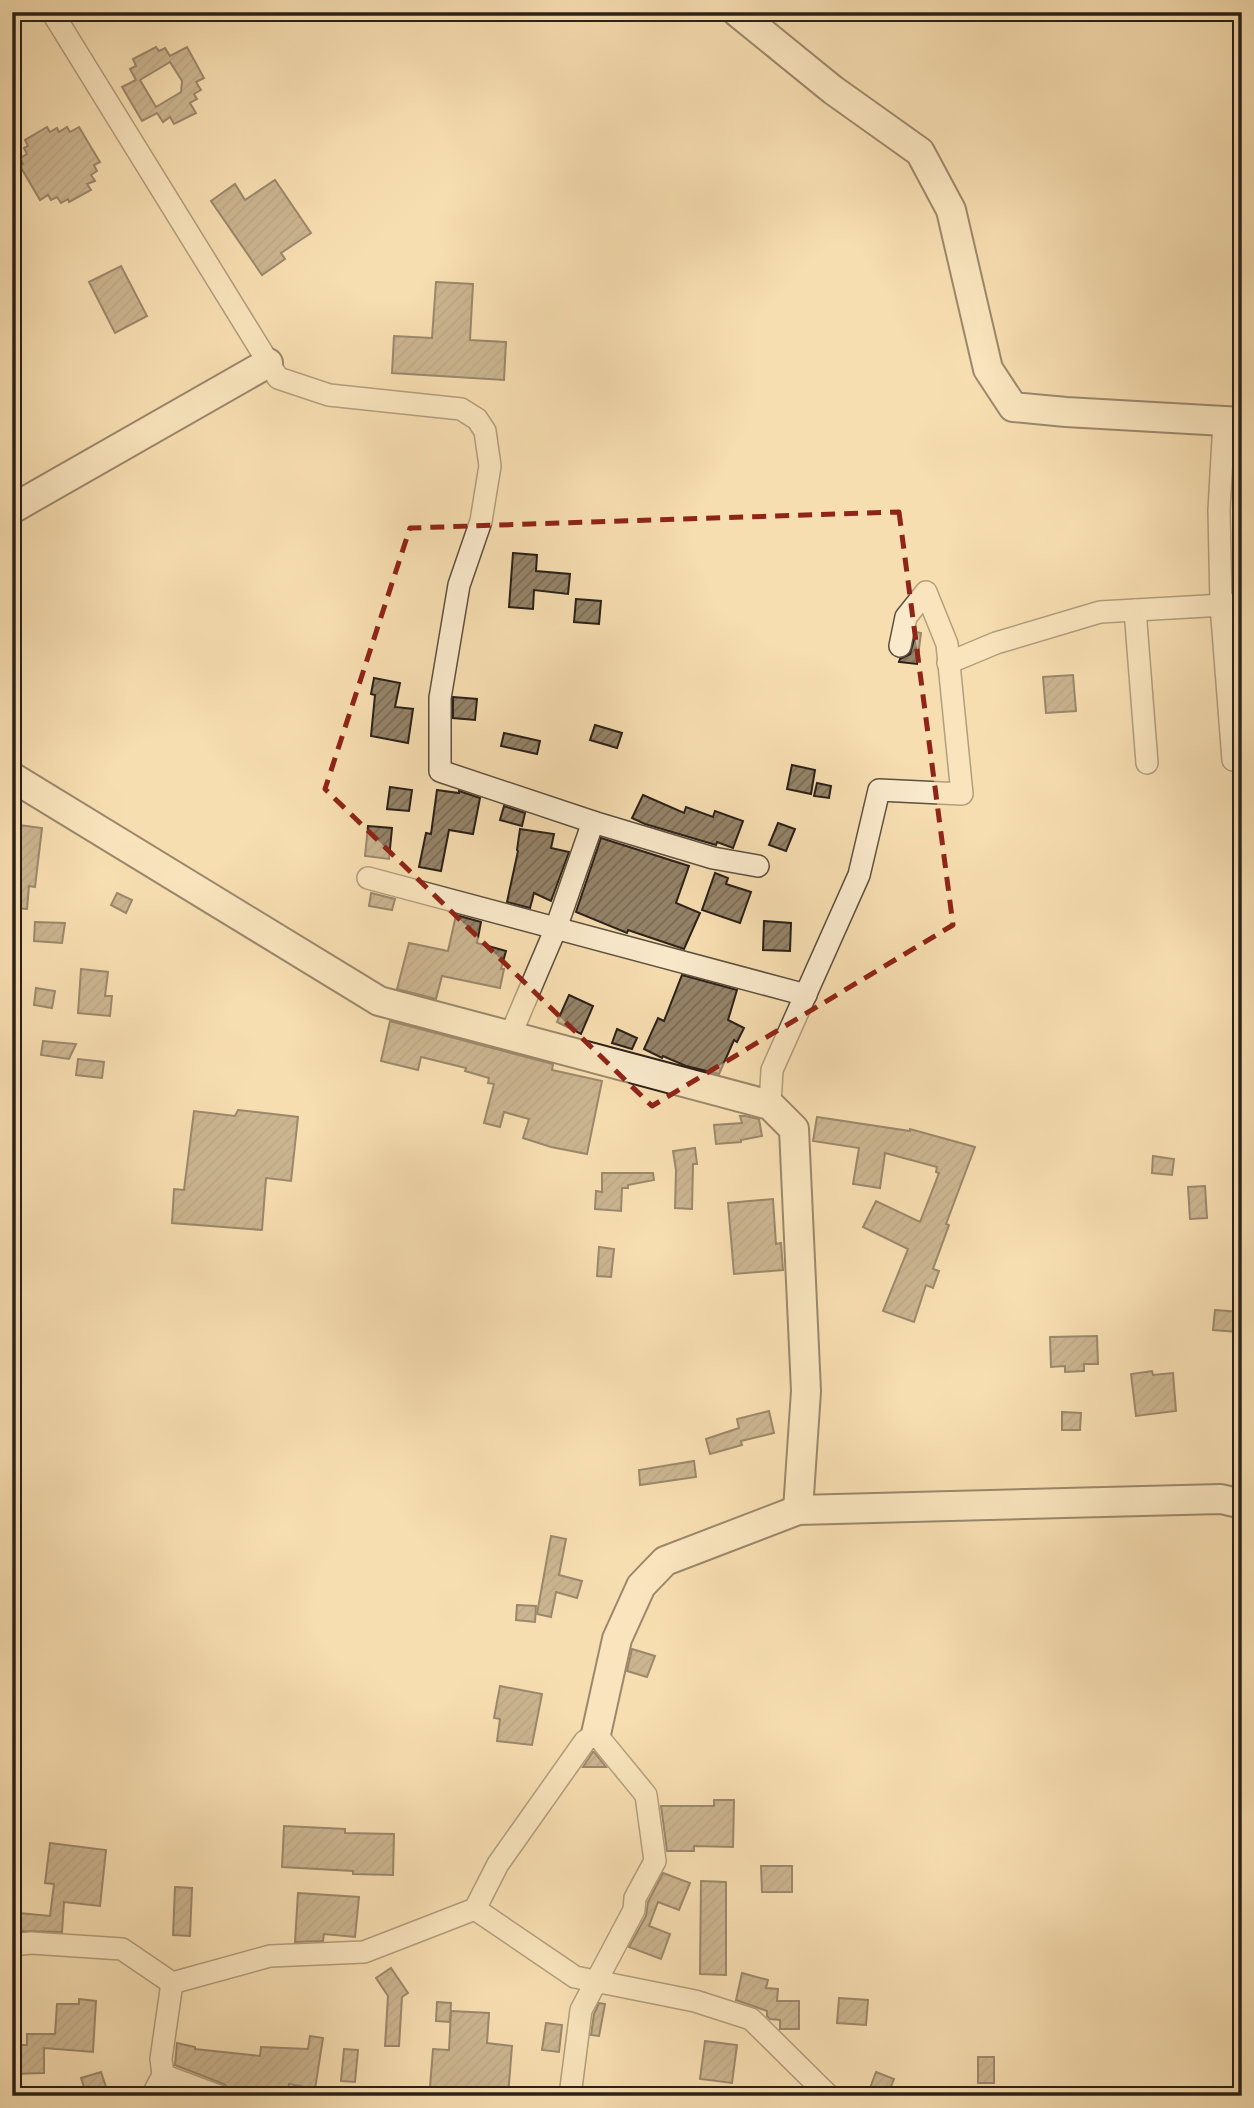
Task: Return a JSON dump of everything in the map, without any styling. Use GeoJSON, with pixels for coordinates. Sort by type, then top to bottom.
{"type":"FeatureCollection","features":[{"type":"Feature","properties":{"kind":"street"},"geometry":{"type":"LineString","coordinates":[[52,12],[278,378],[329,395],[461,409],[477,419],[485,431],[490,466],[481,521],[459,586],[440,698],[440,771],[593,822],[713,858],[758,866]]}},
{"type":"Feature","properties":{"kind":"street"},"geometry":{"type":"LineString","coordinates":[[737,12],[833,90],[920,152],[951,210],[988,369],[1013,407],[1233,421],[1219,510],[1232,605],[1233,760]]}},
{"type":"Feature","properties":{"kind":"street"},"geometry":{"type":"LineString","coordinates":[[12,509],[268,363]]}},
{"type":"Feature","properties":{"kind":"street"},"geometry":{"type":"LineString","coordinates":[[769,1105],[772,1070],[859,875],[879,790],[962,794],[947,644],[926,592],[906,617],[900,646]]}},
{"type":"Feature","properties":{"kind":"street"},"geometry":{"type":"LineString","coordinates":[[948,663],[996,643],[1100,612],[1232,605]]}},
{"type":"Feature","properties":{"kind":"street"},"geometry":{"type":"LineString","coordinates":[[1135,610],[1147,762]]}},
{"type":"Feature","properties":{"kind":"street"},"geometry":{"type":"LineString","coordinates":[[12,777],[379,1001],[769,1105],[793,1129],[806,1391],[797,1510]]}},
{"type":"Feature","properties":{"kind":"street"},"geometry":{"type":"LineString","coordinates":[[510,1036],[556,928],[593,822]]}},
{"type":"Feature","properties":{"kind":"street"},"geometry":{"type":"LineString","coordinates":[[368,878],[806,995]]}},
{"type":"Feature","properties":{"kind":"street"},"geometry":{"type":"LineString","coordinates":[[12,1945],[31,1943],[122,1949],[172,1983],[270,1956],[364,1952],[475,1909],[498,1864],[585,1741],[596,1734],[617,1639],[641,1587],[665,1561],[797,1510],[1221,1499],[1242,1504]]}},
{"type":"Feature","properties":{"kind":"street"},"geometry":{"type":"LineString","coordinates":[[569,2096],[581,2010],[634,1910],[635,1898],[655,1861],[646,1795],[596,1734]]}},
{"type":"Feature","properties":{"kind":"street"},"geometry":{"type":"LineString","coordinates":[[475,1909],[575,1977],[695,2001],[751,2019],[829,2096]]}},
{"type":"Feature","properties":{"kind":"street"},"geometry":{"type":"LineString","coordinates":[[152,2096],[163,2075],[161,2059],[172,1983]]}},
{"type":"Feature","properties":{"kind":"street"},"geometry":{"type":"LineString","coordinates":[[163,2075],[219,2096]]}},
{"type":"Feature","properties":{"kind":"highlighted area"},"geometry":{"type":"Polygon","coordinates":[[[899,512],[953,925],[652,1106],[325,789],[410,528],[899,512]]]}},
{"type":"Feature","properties":{"kind":"building"},"geometry":{"type":"Polygon","coordinates":[[[156,47],[159,51],[165,48],[170,56],[187,47],[204,78],[196,82],[201,90],[194,94],[197,99],[190,103],[196,113],[174,124],[170,117],[163,122],[157,113],[142,121],[122,87],[136,80],[130,69],[136,66],[133,59],[156,47]],[[170,62],[140,80],[156,107],[181,92],[182,81],[170,62]]]}},
{"type":"Feature","properties":{"kind":"building"},"geometry":{"type":"Polygon","coordinates":[[[47,127],[50,132],[57,128],[59,132],[67,127],[70,132],[79,127],[100,162],[94,165],[97,171],[91,175],[95,181],[87,184],[91,190],[69,202],[68,199],[61,203],[57,197],[51,200],[48,195],[40,200],[20,166],[23,164],[20,158],[27,154],[24,148],[28,146],[25,140],[47,127]]]}},
{"type":"Feature","properties":{"kind":"building"},"geometry":{"type":"Polygon","coordinates":[[[275,180],[311,233],[281,253],[285,259],[262,275],[211,201],[235,184],[245,200],[275,180]]]}},
{"type":"Feature","properties":{"kind":"building"},"geometry":{"type":"Polygon","coordinates":[[[121,266],[147,316],[115,333],[89,282],[121,266]]]}},
{"type":"Feature","properties":{"kind":"building"},"geometry":{"type":"Polygon","coordinates":[[[436,282],[473,284],[470,340],[506,342],[504,380],[392,373],[394,336],[432,338],[436,282]]]}},
{"type":"Feature","properties":{"kind":"building"},"geometry":{"type":"Polygon","coordinates":[[[513,553],[537,555],[536,571],[570,574],[568,594],[534,590],[533,609],[509,607],[513,553]]]}},
{"type":"Feature","properties":{"kind":"building"},"geometry":{"type":"Polygon","coordinates":[[[576,599],[601,601],[599,624],[574,622],[576,599]]]}},
{"type":"Feature","properties":{"kind":"building"},"geometry":{"type":"Polygon","coordinates":[[[916,632],[921,633],[917,664],[899,662],[910,654],[916,632]]]}},
{"type":"Feature","properties":{"kind":"building"},"geometry":{"type":"Polygon","coordinates":[[[1073,675],[1076,711],[1046,713],[1043,677],[1073,675]]]}},
{"type":"Feature","properties":{"kind":"building"},"geometry":{"type":"Polygon","coordinates":[[[374,678],[400,683],[395,707],[413,709],[408,743],[371,736],[375,695],[371,694],[374,678]]]}},
{"type":"Feature","properties":{"kind":"building"},"geometry":{"type":"Polygon","coordinates":[[[453,697],[477,699],[475,720],[453,718],[453,697]]]}},
{"type":"Feature","properties":{"kind":"building"},"geometry":{"type":"Polygon","coordinates":[[[595,725],[622,733],[617,748],[590,740],[595,725]]]}},
{"type":"Feature","properties":{"kind":"building"},"geometry":{"type":"Polygon","coordinates":[[[504,733],[540,741],[537,754],[501,746],[504,733]]]}},
{"type":"Feature","properties":{"kind":"building"},"geometry":{"type":"Polygon","coordinates":[[[792,765],[815,770],[811,794],[787,789],[792,765]]]}},
{"type":"Feature","properties":{"kind":"building"},"geometry":{"type":"Polygon","coordinates":[[[817,783],[831,786],[829,798],[814,796],[817,783]]]}},
{"type":"Feature","properties":{"kind":"building"},"geometry":{"type":"Polygon","coordinates":[[[390,787],[412,790],[409,811],[387,809],[390,787]]]}},
{"type":"Feature","properties":{"kind":"building"},"geometry":{"type":"Polygon","coordinates":[[[437,790],[459,791],[480,798],[473,834],[449,830],[441,871],[419,867],[426,833],[431,834],[437,790]]]}},
{"type":"Feature","properties":{"kind":"building"},"geometry":{"type":"Polygon","coordinates":[[[643,795],[684,813],[686,807],[713,817],[715,811],[743,821],[733,848],[632,818],[643,795]]]}},
{"type":"Feature","properties":{"kind":"building"},"geometry":{"type":"Polygon","coordinates":[[[504,806],[525,813],[522,826],[500,820],[504,806]]]}},
{"type":"Feature","properties":{"kind":"building"},"geometry":{"type":"Polygon","coordinates":[[[778,823],[795,829],[786,851],[769,845],[778,823]]]}},
{"type":"Feature","properties":{"kind":"building"},"geometry":{"type":"Polygon","coordinates":[[[12,824],[42,828],[35,887],[29,886],[27,909],[12,908],[12,824]]]}},
{"type":"Feature","properties":{"kind":"building"},"geometry":{"type":"Polygon","coordinates":[[[368,826],[392,828],[389,859],[365,856],[368,826]]]}},
{"type":"Feature","properties":{"kind":"building"},"geometry":{"type":"Polygon","coordinates":[[[520,829],[554,834],[551,848],[569,852],[551,901],[534,893],[530,908],[507,902],[520,829]]]}},
{"type":"Feature","properties":{"kind":"building"},"geometry":{"type":"Polygon","coordinates":[[[601,838],[689,866],[676,903],[700,913],[684,949],[628,930],[627,933],[576,912],[601,838]]]}},
{"type":"Feature","properties":{"kind":"building"},"geometry":{"type":"Polygon","coordinates":[[[715,873],[728,878],[726,884],[751,892],[740,923],[702,910],[715,873]]]}},
{"type":"Feature","properties":{"kind":"building"},"geometry":{"type":"Polygon","coordinates":[[[117,893],[132,900],[126,913],[111,905],[117,893]]]}},
{"type":"Feature","properties":{"kind":"building"},"geometry":{"type":"Polygon","coordinates":[[[371,893],[395,899],[392,910],[369,906],[371,893]]]}},
{"type":"Feature","properties":{"kind":"building"},"geometry":{"type":"Polygon","coordinates":[[[456,915],[481,922],[477,943],[506,951],[500,988],[442,976],[436,999],[397,989],[409,943],[448,951],[456,915]]]}},
{"type":"Feature","properties":{"kind":"building"},"geometry":{"type":"Polygon","coordinates":[[[764,921],[791,923],[790,951],[763,950],[764,921]]]}},
{"type":"Feature","properties":{"kind":"building"},"geometry":{"type":"Polygon","coordinates":[[[35,922],[65,923],[62,943],[34,941],[35,922]]]}},
{"type":"Feature","properties":{"kind":"building"},"geometry":{"type":"Polygon","coordinates":[[[81,969],[108,972],[105,996],[112,996],[110,1016],[78,1013],[81,969]]]}},
{"type":"Feature","properties":{"kind":"building"},"geometry":{"type":"Polygon","coordinates":[[[682,975],[737,990],[728,1020],[744,1028],[737,1042],[734,1040],[719,1074],[686,1066],[663,1056],[662,1058],[644,1049],[658,1018],[664,1021],[682,975]]]}},
{"type":"Feature","properties":{"kind":"building"},"geometry":{"type":"Polygon","coordinates":[[[36,988],[55,991],[52,1008],[34,1005],[36,988]]]}},
{"type":"Feature","properties":{"kind":"building"},"geometry":{"type":"Polygon","coordinates":[[[569,995],[593,1006],[581,1034],[557,1022],[569,995]]]}},
{"type":"Feature","properties":{"kind":"building"},"geometry":{"type":"Polygon","coordinates":[[[390,1021],[553,1064],[552,1070],[602,1081],[587,1154],[523,1138],[529,1119],[504,1112],[500,1127],[484,1123],[494,1084],[488,1083],[489,1078],[465,1071],[466,1068],[421,1057],[418,1070],[381,1061],[390,1021]]]}},
{"type":"Feature","properties":{"kind":"building"},"geometry":{"type":"Polygon","coordinates":[[[617,1029],[637,1038],[632,1049],[612,1043],[617,1029]]]}},
{"type":"Feature","properties":{"kind":"building"},"geometry":{"type":"Polygon","coordinates":[[[43,1041],[76,1044],[69,1059],[41,1055],[43,1041]]]}},
{"type":"Feature","properties":{"kind":"building"},"geometry":{"type":"Polygon","coordinates":[[[78,1059],[104,1062],[102,1078],[76,1075],[78,1059]]]}},
{"type":"Feature","properties":{"kind":"building"},"geometry":{"type":"Polygon","coordinates":[[[238,1110],[298,1117],[291,1181],[266,1178],[262,1230],[172,1223],[174,1189],[184,1190],[194,1111],[235,1116],[238,1110]]]}},
{"type":"Feature","properties":{"kind":"building"},"geometry":{"type":"Polygon","coordinates":[[[740,1116],[759,1119],[762,1136],[741,1142],[716,1144],[714,1125],[742,1123],[740,1116]]]}},
{"type":"Feature","properties":{"kind":"building"},"geometry":{"type":"Polygon","coordinates":[[[817,1117],[910,1129],[975,1147],[946,1224],[949,1225],[933,1269],[939,1271],[933,1288],[926,1285],[914,1322],[883,1311],[908,1249],[863,1227],[876,1201],[920,1222],[939,1173],[936,1172],[937,1167],[885,1153],[880,1188],[853,1184],[859,1148],[813,1141],[817,1117]]]}},
{"type":"Feature","properties":{"kind":"building"},"geometry":{"type":"Polygon","coordinates":[[[695,1148],[697,1164],[693,1164],[692,1209],[675,1208],[676,1170],[673,1151],[695,1148]]]}},
{"type":"Feature","properties":{"kind":"building"},"geometry":{"type":"Polygon","coordinates":[[[1153,1156],[1174,1159],[1172,1175],[1152,1173],[1153,1156]]]}},
{"type":"Feature","properties":{"kind":"building"},"geometry":{"type":"Polygon","coordinates":[[[602,1173],[653,1173],[654,1180],[622,1188],[621,1211],[595,1209],[596,1191],[602,1192],[602,1173]]]}},
{"type":"Feature","properties":{"kind":"building"},"geometry":{"type":"Polygon","coordinates":[[[1205,1186],[1207,1218],[1190,1219],[1188,1187],[1205,1186]]]}},
{"type":"Feature","properties":{"kind":"building"},"geometry":{"type":"Polygon","coordinates":[[[773,1199],[776,1244],[781,1243],[783,1270],[734,1274],[728,1203],[773,1199]]]}},
{"type":"Feature","properties":{"kind":"building"},"geometry":{"type":"Polygon","coordinates":[[[599,1247],[614,1249],[611,1277],[597,1276],[599,1247]]]}},
{"type":"Feature","properties":{"kind":"building"},"geometry":{"type":"Polygon","coordinates":[[[1215,1310],[1240,1312],[1238,1332],[1213,1330],[1215,1310]]]}},
{"type":"Feature","properties":{"kind":"building"},"geometry":{"type":"Polygon","coordinates":[[[1097,1336],[1098,1364],[1084,1364],[1084,1371],[1065,1372],[1065,1366],[1051,1367],[1050,1337],[1097,1336]]]}},
{"type":"Feature","properties":{"kind":"building"},"geometry":{"type":"Polygon","coordinates":[[[1152,1371],[1153,1375],[1173,1373],[1176,1411],[1136,1416],[1131,1374],[1152,1371]]]}},
{"type":"Feature","properties":{"kind":"building"},"geometry":{"type":"Polygon","coordinates":[[[769,1411],[774,1433],[741,1441],[742,1445],[710,1454],[706,1439],[739,1428],[737,1419],[769,1411]]]}},
{"type":"Feature","properties":{"kind":"building"},"geometry":{"type":"Polygon","coordinates":[[[1062,1412],[1081,1413],[1080,1430],[1062,1430],[1062,1412]]]}},
{"type":"Feature","properties":{"kind":"building"},"geometry":{"type":"Polygon","coordinates":[[[694,1461],[696,1477],[640,1485],[639,1470],[694,1461]]]}},
{"type":"Feature","properties":{"kind":"building"},"geometry":{"type":"Polygon","coordinates":[[[551,1536],[566,1539],[559,1575],[582,1581],[577,1598],[556,1592],[551,1617],[537,1614],[551,1536]]]}},
{"type":"Feature","properties":{"kind":"building"},"geometry":{"type":"Polygon","coordinates":[[[517,1605],[536,1606],[535,1622],[516,1620],[517,1605]]]}},
{"type":"Feature","properties":{"kind":"building"},"geometry":{"type":"Polygon","coordinates":[[[632,1649],[655,1656],[647,1677],[627,1671],[632,1649]]]}},
{"type":"Feature","properties":{"kind":"building"},"geometry":{"type":"Polygon","coordinates":[[[500,1686],[542,1694],[532,1745],[497,1741],[500,1719],[494,1718],[500,1686]]]}},
{"type":"Feature","properties":{"kind":"building"},"geometry":{"type":"Polygon","coordinates":[[[594,1752],[606,1767],[583,1767],[594,1752]]]}},
{"type":"Feature","properties":{"kind":"building"},"geometry":{"type":"Polygon","coordinates":[[[714,1800],[734,1800],[733,1847],[694,1846],[694,1851],[667,1851],[661,1806],[714,1806],[714,1800]]]}},
{"type":"Feature","properties":{"kind":"building"},"geometry":{"type":"Polygon","coordinates":[[[284,1826],[345,1829],[345,1833],[394,1834],[393,1875],[282,1867],[284,1826]]]}},
{"type":"Feature","properties":{"kind":"building"},"geometry":{"type":"Polygon","coordinates":[[[50,1843],[106,1850],[100,1906],[64,1902],[62,1932],[19,1931],[20,1913],[50,1916],[54,1884],[45,1883],[50,1843]]]}},
{"type":"Feature","properties":{"kind":"building"},"geometry":{"type":"Polygon","coordinates":[[[761,1866],[792,1866],[792,1892],[762,1892],[761,1866]]]}},
{"type":"Feature","properties":{"kind":"building"},"geometry":{"type":"Polygon","coordinates":[[[663,1873],[690,1883],[679,1910],[658,1902],[649,1926],[670,1934],[661,1959],[629,1947],[646,1916],[648,1902],[663,1873]]]}},
{"type":"Feature","properties":{"kind":"building"},"geometry":{"type":"Polygon","coordinates":[[[701,1881],[726,1882],[726,1975],[700,1974],[701,1881]]]}},
{"type":"Feature","properties":{"kind":"building"},"geometry":{"type":"Polygon","coordinates":[[[175,1887],[192,1888],[190,1936],[173,1935],[175,1887]]]}},
{"type":"Feature","properties":{"kind":"building"},"geometry":{"type":"Polygon","coordinates":[[[298,1893],[359,1897],[355,1937],[324,1934],[323,1941],[295,1942],[298,1893]]]}},
{"type":"Feature","properties":{"kind":"building"},"geometry":{"type":"Polygon","coordinates":[[[391,1968],[408,1993],[402,1997],[399,2046],[385,2046],[388,1996],[376,1978],[391,1968]]]}},
{"type":"Feature","properties":{"kind":"building"},"geometry":{"type":"Polygon","coordinates":[[[742,1973],[768,1980],[766,1988],[778,1989],[777,2001],[799,2001],[799,2029],[780,2029],[780,2020],[770,2019],[767,2011],[736,2000],[742,1973]]]}},
{"type":"Feature","properties":{"kind":"building"},"geometry":{"type":"Polygon","coordinates":[[[839,1998],[868,2000],[866,2025],[837,2023],[839,1998]]]}},
{"type":"Feature","properties":{"kind":"building"},"geometry":{"type":"Polygon","coordinates":[[[79,1999],[96,2001],[93,2052],[44,2048],[44,2073],[12,2074],[12,2045],[27,2045],[27,2034],[55,2034],[57,2004],[79,2004],[79,1999]]]}},
{"type":"Feature","properties":{"kind":"building"},"geometry":{"type":"Polygon","coordinates":[[[437,2002],[451,2003],[450,2022],[436,2021],[437,2002]]]}},
{"type":"Feature","properties":{"kind":"building"},"geometry":{"type":"Polygon","coordinates":[[[599,2003],[605,2004],[599,2036],[591,2035],[594,2014],[599,2003]]]}},
{"type":"Feature","properties":{"kind":"building"},"geometry":{"type":"Polygon","coordinates":[[[451,2011],[489,2013],[487,2043],[512,2046],[508,2096],[430,2087],[433,2049],[449,2050],[451,2011]]]}},
{"type":"Feature","properties":{"kind":"building"},"geometry":{"type":"Polygon","coordinates":[[[546,2023],[562,2025],[559,2052],[542,2050],[546,2023]]]}},
{"type":"Feature","properties":{"kind":"building"},"geometry":{"type":"Polygon","coordinates":[[[310,2036],[323,2038],[315,2089],[289,2084],[288,2096],[239,2089],[238,2092],[231,2091],[224,2084],[175,2065],[177,2043],[195,2049],[260,2056],[261,2047],[308,2049],[310,2036]]]}},
{"type":"Feature","properties":{"kind":"building"},"geometry":{"type":"Polygon","coordinates":[[[705,2041],[737,2045],[732,2083],[700,2079],[705,2041]]]}},
{"type":"Feature","properties":{"kind":"building"},"geometry":{"type":"Polygon","coordinates":[[[344,2049],[358,2050],[355,2082],[341,2081],[344,2049]]]}},
{"type":"Feature","properties":{"kind":"building"},"geometry":{"type":"Polygon","coordinates":[[[978,2057],[994,2057],[994,2083],[978,2083],[978,2057]]]}},
{"type":"Feature","properties":{"kind":"building"},"geometry":{"type":"Polygon","coordinates":[[[101,2072],[109,2096],[87,2096],[81,2078],[101,2072]]]}},
{"type":"Feature","properties":{"kind":"building"},"geometry":{"type":"Polygon","coordinates":[[[876,2072],[894,2079],[887,2096],[867,2096],[876,2072]]]}}]}
